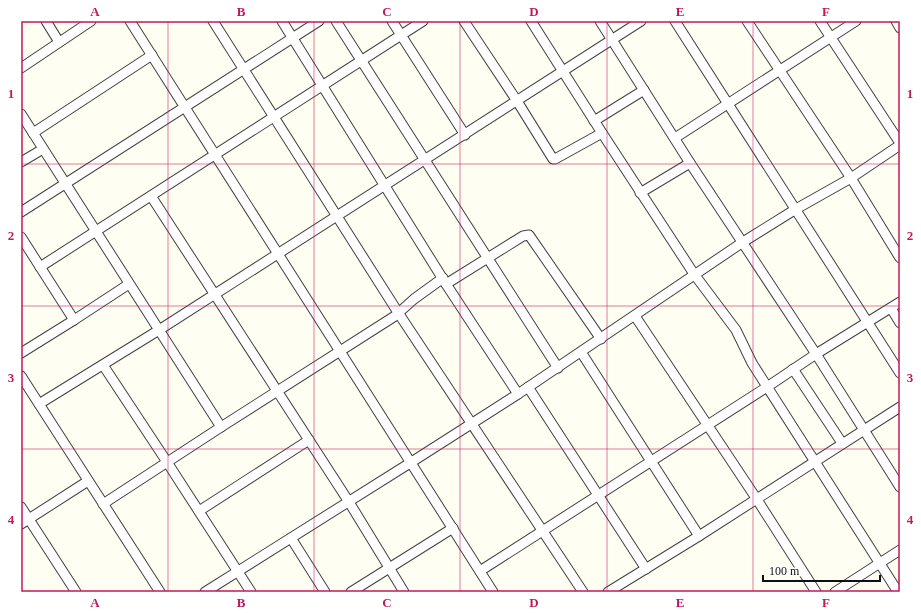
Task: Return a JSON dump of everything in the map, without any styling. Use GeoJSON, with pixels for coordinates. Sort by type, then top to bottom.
{"type":"FeatureCollection","features":[{"type":"Feature","properties":{"kind":"street"},"geometry":{"type":"LineString","coordinates":[[46,21],[59,42]]}},
{"type":"Feature","properties":{"kind":"street"},"geometry":{"type":"LineString","coordinates":[[21,68],[90,21]]}},
{"type":"Feature","properties":{"kind":"street"},"geometry":{"type":"LineString","coordinates":[[130,21],[493,592]]}},
{"type":"Feature","properties":{"kind":"street"},"geometry":{"type":"LineString","coordinates":[[213,21],[399,314],[583,592]]}},
{"type":"Feature","properties":{"kind":"street"},"geometry":{"type":"LineString","coordinates":[[282,21],[384,185],[518,394]]}},
{"type":"Feature","properties":{"kind":"street"},"geometry":{"type":"LineString","coordinates":[[21,200],[24,210],[319,21]]}},
{"type":"Feature","properties":{"kind":"street"},"geometry":{"type":"LineString","coordinates":[[336,21],[558,368]]}},
{"type":"Feature","properties":{"kind":"street"},"geometry":{"type":"LineString","coordinates":[[392,21],[465,135]]}},
{"type":"Feature","properties":{"kind":"street"},"geometry":{"type":"LineString","coordinates":[[40,267],[422,21]]}},
{"type":"Feature","properties":{"kind":"street"},"geometry":{"type":"LineString","coordinates":[[464,21],[553,159],[602,133]]}},
{"type":"Feature","properties":{"kind":"street"},"geometry":{"type":"LineString","coordinates":[[531,21],[640,193],[694,274],[736,330],[752,362],[767,387],[898,592]]}},
{"type":"Feature","properties":{"kind":"street"},"geometry":{"type":"LineString","coordinates":[[600,21],[690,163],[816,354],[900,487]]}},
{"type":"Feature","properties":{"kind":"street"},"geometry":{"type":"LineString","coordinates":[[38,404],[159,330],[336,215],[465,135],[562,70],[641,21]]}},
{"type":"Feature","properties":{"kind":"street"},"geometry":{"type":"LineString","coordinates":[[675,21],[900,373]]}},
{"type":"Feature","properties":{"kind":"street"},"geometry":{"type":"LineString","coordinates":[[747,21],[851,178],[900,258]]}},
{"type":"Feature","properties":{"kind":"street"},"geometry":{"type":"LineString","coordinates":[[205,592],[518,394],[635,316],[694,274],[796,209],[851,178],[900,144],[820,21]]}},
{"type":"Feature","properties":{"kind":"street"},"geometry":{"type":"LineString","coordinates":[[675,138],[856,21]]}},
{"type":"Feature","properties":{"kind":"street"},"geometry":{"type":"LineString","coordinates":[[896,21],[900,28]]}},
{"type":"Feature","properties":{"kind":"street"},"geometry":{"type":"LineString","coordinates":[[33,133],[152,55]]}},
{"type":"Feature","properties":{"kind":"street"},"geometry":{"type":"LineString","coordinates":[[594,121],[644,90]]}},
{"type":"Feature","properties":{"kind":"street"},"geometry":{"type":"LineString","coordinates":[[21,114],[220,427]]}},
{"type":"Feature","properties":{"kind":"street"},"geometry":{"type":"LineString","coordinates":[[21,162],[43,150]]}},
{"type":"Feature","properties":{"kind":"street"},"geometry":{"type":"LineString","coordinates":[[640,193],[690,163]]}},
{"type":"Feature","properties":{"kind":"street"},"geometry":{"type":"LineString","coordinates":[[151,196],[349,502],[404,592]]}},
{"type":"Feature","properties":{"kind":"street"},"geometry":{"type":"LineString","coordinates":[[103,504],[220,427],[399,314],[414,299],[523,236],[529,235],[601,339]]}},
{"type":"Feature","properties":{"kind":"street"},"geometry":{"type":"LineString","coordinates":[[21,237],[74,320]]}},
{"type":"Feature","properties":{"kind":"street"},"geometry":{"type":"LineString","coordinates":[[21,353],[129,284]]}},
{"type":"Feature","properties":{"kind":"street"},"geometry":{"type":"LineString","coordinates":[[480,571],[767,387],[793,368],[900,302]]}},
{"type":"Feature","properties":{"kind":"street"},"geometry":{"type":"LineString","coordinates":[[891,308],[900,323]]}},
{"type":"Feature","properties":{"kind":"street"},"geometry":{"type":"LineString","coordinates":[[635,316],[756,498],[816,592]]}},
{"type":"Feature","properties":{"kind":"street"},"geometry":{"type":"LineString","coordinates":[[581,352],[699,536]]}},
{"type":"Feature","properties":{"kind":"street"},"geometry":{"type":"LineString","coordinates":[[102,365],[251,592]]}},
{"type":"Feature","properties":{"kind":"street"},"geometry":{"type":"LineString","coordinates":[[793,368],[842,443]]}},
{"type":"Feature","properties":{"kind":"street"},"geometry":{"type":"LineString","coordinates":[[21,376],[103,504],[156,591]]}},
{"type":"Feature","properties":{"kind":"street"},"geometry":{"type":"LineString","coordinates":[[528,387],[646,569]]}},
{"type":"Feature","properties":{"kind":"street"},"geometry":{"type":"LineString","coordinates":[[608,592],[699,536],[900,407]]}},
{"type":"Feature","properties":{"kind":"street"},"geometry":{"type":"LineString","coordinates":[[199,511],[309,440]]}},
{"type":"Feature","properties":{"kind":"street"},"geometry":{"type":"LineString","coordinates":[[25,521],[88,481]]}},
{"type":"Feature","properties":{"kind":"street"},"geometry":{"type":"LineString","coordinates":[[21,507],[25,521],[76,592]]}},
{"type":"Feature","properties":{"kind":"street"},"geometry":{"type":"LineString","coordinates":[[351,592],[453,528]]}},
{"type":"Feature","properties":{"kind":"street"},"geometry":{"type":"LineString","coordinates":[[291,538],[325,592]]}},
{"type":"Feature","properties":{"kind":"street"},"geometry":{"type":"LineString","coordinates":[[835,592],[900,550]]}}]}
